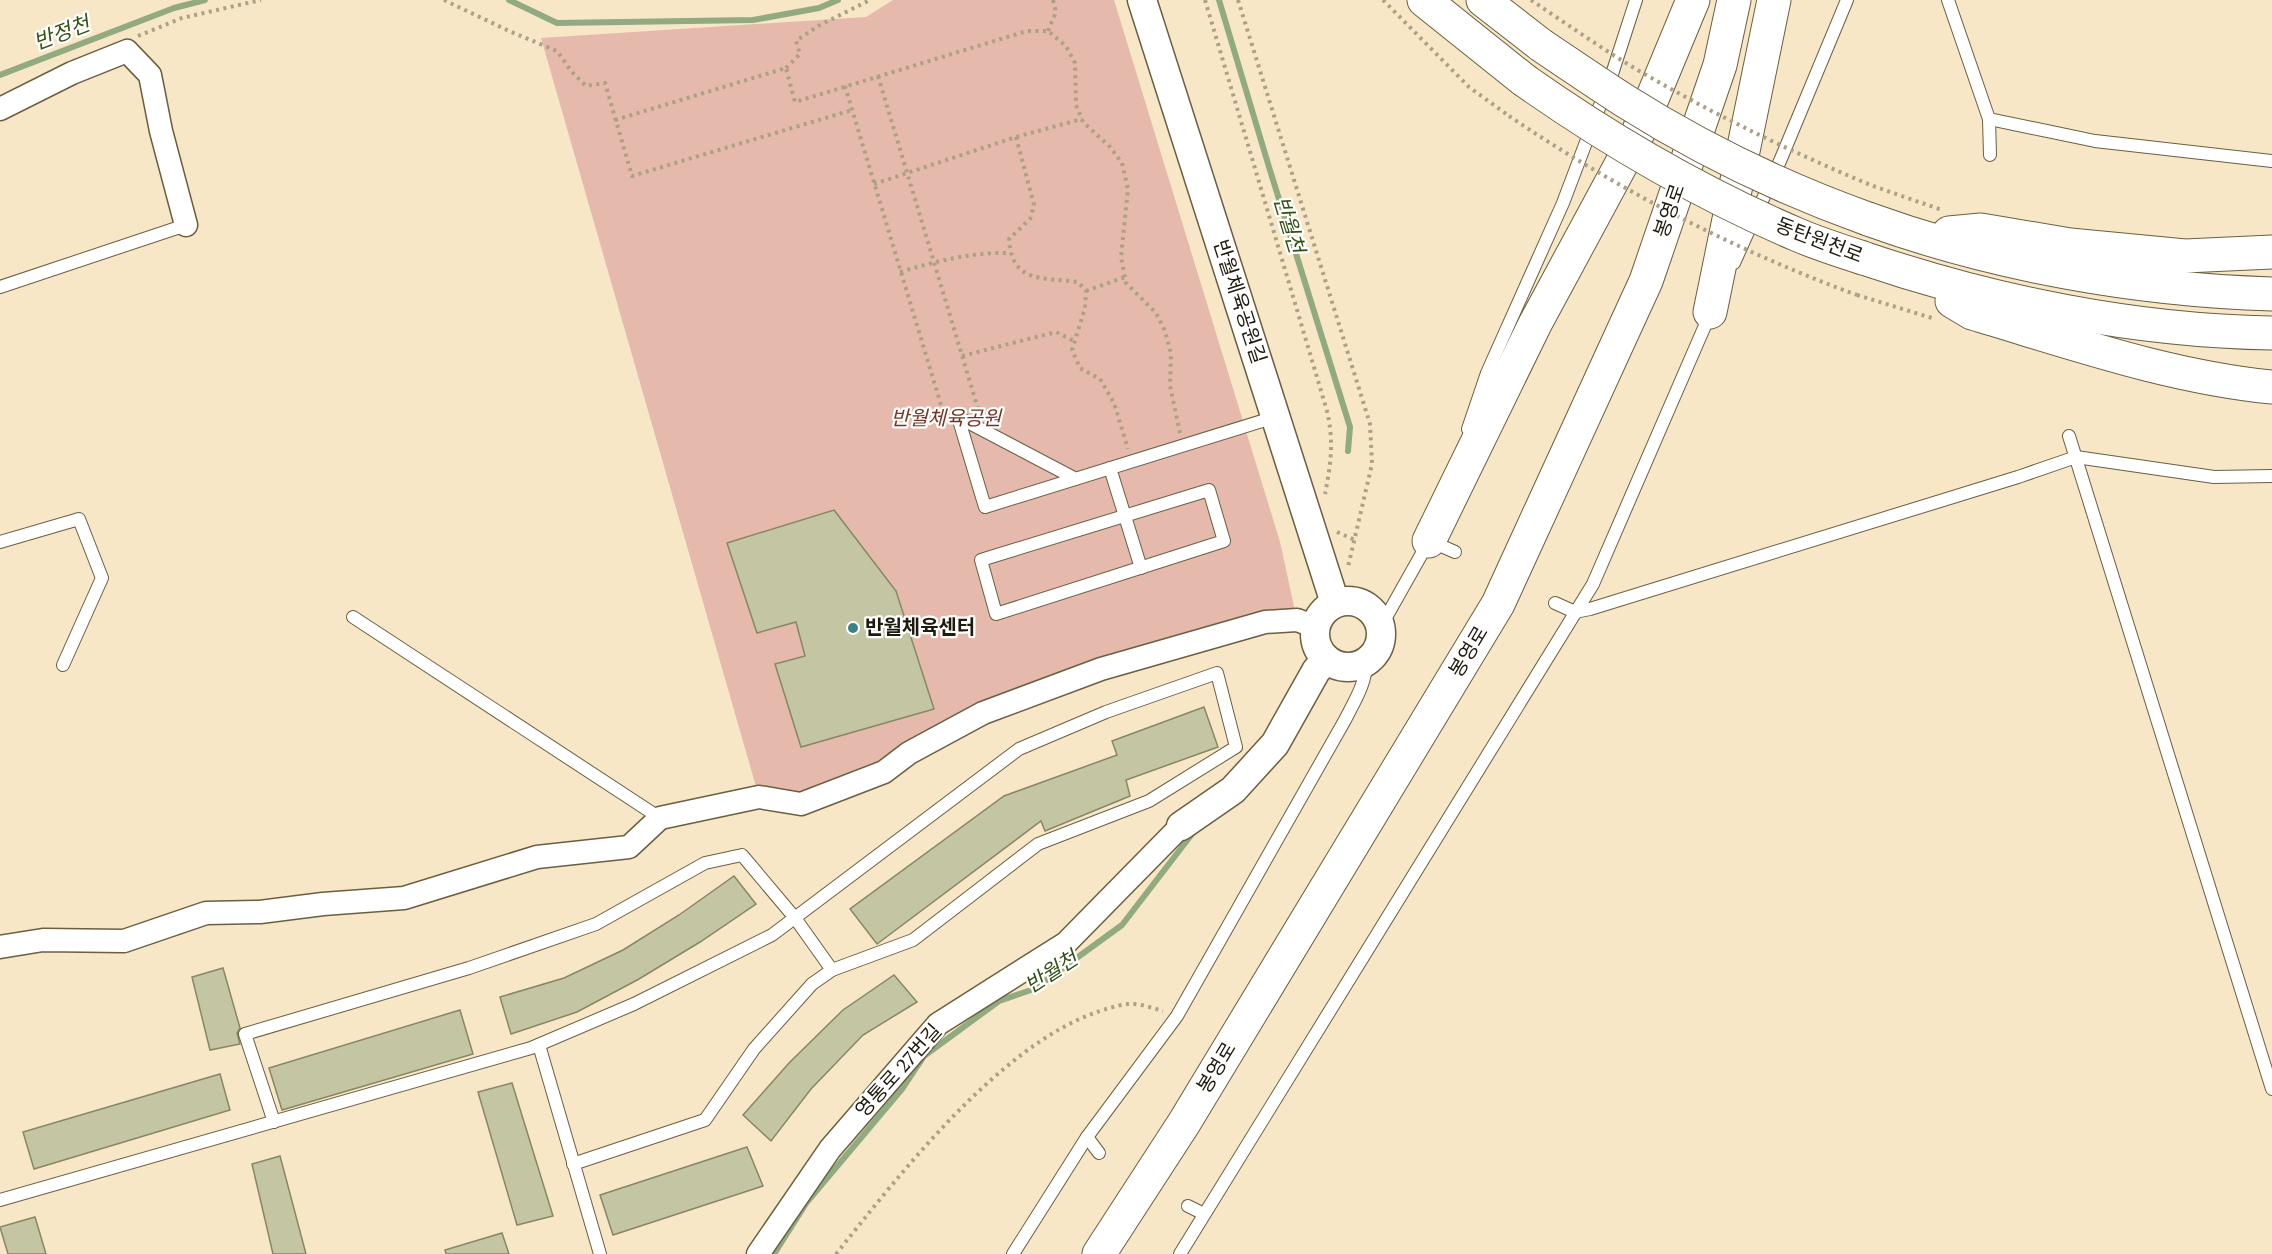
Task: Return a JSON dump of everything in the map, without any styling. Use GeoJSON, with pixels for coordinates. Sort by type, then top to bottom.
{"type":"FeatureCollection","features":[{"type":"Feature","properties":{"kind":"main road","name":"동탄원천로"},"geometry":{"type":"LineString","coordinates":[[1424,0],[1461,32],[1579,119],[1670,171],[1799,236],[1907,273],[2014,300],[2136,323],[2272,333]]}},
{"type":"Feature","properties":{"kind":"main road","name":"동탄원천로"},"geometry":{"type":"LineString","coordinates":[[1483,0],[1549,31],[1626,102],[1715,152],[1792,190],[1868,219],[1918,237],[2004,258],[2127,283],[2272,294]]}},
{"type":"Feature","properties":{"kind":"main road"},"geometry":{"type":"LineString","coordinates":[[1442,546],[1535,324],[1636,135],[1693,0]]}},
{"type":"Feature","properties":{"kind":"main road","name":"봉영로"},"geometry":{"type":"LineString","coordinates":[[1099,1254],[1184,1123],[1498,604],[1646,281],[1720,65],[1734,0]]}},
{"type":"Feature","properties":{"kind":"main road"},"geometry":{"type":"LineString","coordinates":[[1710,312],[1774,0]]}},
{"type":"Feature","properties":{"kind":"main road"},"geometry":{"type":"LineString","coordinates":[[1918,237],[1981,230],[2070,245],[2185,256],[2272,252]]}},
{"type":"Feature","properties":{"kind":"main road"},"geometry":{"type":"LineString","coordinates":[[1907,273],[1972,313],[2147,364],[2231,383],[2272,387]]}},
{"type":"Feature","properties":{"kind":"street","name":"반월체육공원길"},"geometry":{"type":"LineString","coordinates":[[1142,0],[1335,603]]}},
{"type":"Feature","properties":{"kind":"street"},"geometry":{"type":"LineString","coordinates":[[0,109],[72,73],[127,51],[150,75],[161,131],[186,225]]}},
{"type":"Feature","properties":{"kind":"street"},"geometry":{"type":"LineString","coordinates":[[1350,601],[1364,605],[1375,615],[1380,628],[1377,650],[1366,661],[1351,666],[1342,666],[1326,659],[1317,644],[1316,627],[1323,613],[1335,603],[1350,601]]}},
{"type":"Feature","properties":{"kind":"street"},"geometry":{"type":"LineString","coordinates":[[0,947],[43,940],[124,941],[206,913],[260,912],[322,904],[404,898],[537,857],[628,847],[660,818],[759,796],[801,804],[884,772],[909,753],[983,713],[1101,669],[1265,622],[1298,620],[1316,627]]}},
{"type":"Feature","properties":{"kind":"street"},"geometry":{"type":"LineString","coordinates":[[1181,826],[1233,790],[1275,744],[1316,671],[1326,659]]}},
{"type":"Feature","properties":{"kind":"street","name":"영통로 27번길"},"geometry":{"type":"LineString","coordinates":[[758,1254],[830,1149],[938,1024],[1066,943],[1181,826]]}},
{"type":"Feature","properties":{"kind":"lane"},"geometry":{"type":"LineString","coordinates":[[1380,628],[1442,546],[1487,373],[1563,203],[1613,71],[1636,0]]}},
{"type":"Feature","properties":{"kind":"lane"},"geometry":{"type":"LineString","coordinates":[[1179,1254],[1593,584],[1710,312],[1780,161],[1847,0]]}},
{"type":"Feature","properties":{"kind":"lane"},"geometry":{"type":"LineString","coordinates":[[1948,0],[1989,119],[1990,155]]}},
{"type":"Feature","properties":{"kind":"lane"},"geometry":{"type":"LineString","coordinates":[[1989,119],[2095,141],[2272,161]]}},
{"type":"Feature","properties":{"kind":"lane"},"geometry":{"type":"LineString","coordinates":[[0,287],[186,225]]}},
{"type":"Feature","properties":{"kind":"lane"},"geometry":{"type":"LineString","coordinates":[[958,417],[986,507],[1276,417]]}},
{"type":"Feature","properties":{"kind":"lane"},"geometry":{"type":"LineString","coordinates":[[958,417],[1076,478]]}},
{"type":"Feature","properties":{"kind":"lane"},"geometry":{"type":"LineString","coordinates":[[2069,436],[2272,1089]]}},
{"type":"Feature","properties":{"kind":"lane"},"geometry":{"type":"LineString","coordinates":[[1555,603],[1575,612],[2018,477],[2076,457],[2214,477],[2272,476]]}},
{"type":"Feature","properties":{"kind":"lane"},"geometry":{"type":"LineString","coordinates":[[1110,468],[1141,568]]}},
{"type":"Feature","properties":{"kind":"lane"},"geometry":{"type":"LineString","coordinates":[[1209,490],[1224,541],[1141,568],[996,614],[981,560],[1209,490]]}},
{"type":"Feature","properties":{"kind":"lane"},"geometry":{"type":"LineString","coordinates":[[0,542],[79,519],[102,578],[63,665]]}},
{"type":"Feature","properties":{"kind":"lane"},"geometry":{"type":"LineString","coordinates":[[353,617],[660,818]]}},
{"type":"Feature","properties":{"kind":"lane"},"geometry":{"type":"LineString","coordinates":[[1013,1254],[1087,1137],[1177,1016],[1344,720],[1362,686],[1366,661]]}},
{"type":"Feature","properties":{"kind":"lane"},"geometry":{"type":"LineString","coordinates":[[0,1200],[539,1045],[634,1004],[772,935],[1019,749],[1106,712],[1217,673],[1236,747],[1149,801],[1038,844],[914,940],[832,970],[812,984],[754,1049],[705,1120],[573,1164]]}},
{"type":"Feature","properties":{"kind":"lane"},"geometry":{"type":"LineString","coordinates":[[274,1122],[245,1034],[469,968],[596,924],[705,863],[742,855],[795,918],[832,970]]}},
{"type":"Feature","properties":{"kind":"lane"},"geometry":{"type":"LineString","coordinates":[[539,1045],[600,1254]]}},
{"type":"Feature","properties":{"kind":"lane"},"geometry":{"type":"LineString","coordinates":[[1087,1137],[1099,1153]]}},
{"type":"Feature","properties":{"kind":"lane"},"geometry":{"type":"LineString","coordinates":[[1188,1206],[1204,1214]]}},
{"type":"Feature","properties":{"kind":"path"},"geometry":{"type":"LineString","coordinates":[[127,51],[126,41],[182,18],[261,0]]}},
{"type":"Feature","properties":{"kind":"path"},"geometry":{"type":"LineString","coordinates":[[444,0],[557,51],[586,87],[605,83],[633,176],[852,110]]}},
{"type":"Feature","properties":{"kind":"path"},"geometry":{"type":"LineString","coordinates":[[615,120],[786,68],[800,54],[796,41],[818,26],[870,0]]}},
{"type":"Feature","properties":{"kind":"path"},"geometry":{"type":"LineString","coordinates":[[1048,31],[1056,12],[1053,0]]}},
{"type":"Feature","properties":{"kind":"path"},"geometry":{"type":"LineString","coordinates":[[1205,0],[1327,411],[1332,434],[1332,459],[1325,497]]}},
{"type":"Feature","properties":{"kind":"path"},"geometry":{"type":"LineString","coordinates":[[1238,0],[1370,424],[1372,464],[1347,574]]}},
{"type":"Feature","properties":{"kind":"path"},"geometry":{"type":"LineString","coordinates":[[1383,0],[1469,87],[1509,117],[1584,164],[1660,207],[1796,273],[1857,295]]}},
{"type":"Feature","properties":{"kind":"path"},"geometry":{"type":"LineString","coordinates":[[1532,0],[1549,31],[1646,75],[1727,120],[1804,158],[1873,186]]}},
{"type":"Feature","properties":{"kind":"path"},"geometry":{"type":"LineString","coordinates":[[786,68],[795,102],[1027,31],[1048,31],[1066,46],[1076,63],[1076,105],[1082,119],[1110,147],[1122,163],[1128,189],[1122,257],[1126,283],[1156,314],[1165,331],[1171,354],[1170,386],[1182,446]]}},
{"type":"Feature","properties":{"kind":"path"},"geometry":{"type":"LineString","coordinates":[[878,76],[985,431]]}},
{"type":"Feature","properties":{"kind":"path"},"geometry":{"type":"LineString","coordinates":[[845,86],[941,405],[958,417]]}},
{"type":"Feature","properties":{"kind":"path"},"geometry":{"type":"LineString","coordinates":[[874,184],[1082,119]]}},
{"type":"Feature","properties":{"kind":"path"},"geometry":{"type":"LineString","coordinates":[[1016,138],[1034,205],[1030,219],[1010,239],[1010,253],[1020,271],[1031,276],[1078,282],[1086,291],[1085,308],[1072,350],[1080,368],[1100,379],[1114,403],[1132,461]]}},
{"type":"Feature","properties":{"kind":"path"},"geometry":{"type":"LineString","coordinates":[[900,272],[934,262],[984,252],[1010,253]]}},
{"type":"Feature","properties":{"kind":"path"},"geometry":{"type":"LineString","coordinates":[[1086,291],[1125,277]]}},
{"type":"Feature","properties":{"kind":"path"},"geometry":{"type":"LineString","coordinates":[[962,356],[1056,332],[1074,341]]}},
{"type":"Feature","properties":{"kind":"path"},"geometry":{"type":"LineString","coordinates":[[1333,525],[1335,531],[1355,540]]}},
{"type":"Feature","properties":{"kind":"path"},"geometry":{"type":"LineString","coordinates":[[836,1254],[921,1152],[969,1101],[1008,1066],[1043,1040],[1075,1020],[1128,1004],[1146,1006],[1177,1016]]}},
{"type":"Feature","properties":{"kind":"green space","name":"반월체육공원"},"geometry":{"type":"Polygon","coordinates":[[[893,0],[1114,0],[1280,542],[1297,620],[1101,669],[801,804],[759,797],[541,38],[866,17],[893,0]]]}},
{"type":"Feature","properties":{"kind":"building","name":"반월체육센터"},"geometry":{"type":"Polygon","coordinates":[[[834,510],[896,591],[934,709],[801,747],[775,664],[805,656],[796,622],[757,633],[727,543],[834,510]]]}},
{"type":"Feature","properties":{"kind":"building"},"geometry":{"type":"Polygon","coordinates":[[[1204,707],[1218,747],[1126,780],[1130,796],[1045,831],[1041,821],[877,944],[850,909],[1004,796],[1117,755],[1112,741],[1204,707]]]}},
{"type":"Feature","properties":{"kind":"building"},"geometry":{"type":"Polygon","coordinates":[[[734,876],[756,904],[639,979],[577,1012],[511,1034],[500,997],[564,978],[623,950],[679,915],[734,876]]]}},
{"type":"Feature","properties":{"kind":"building"},"geometry":{"type":"Polygon","coordinates":[[[223,968],[240,1028],[237,1033],[240,1044],[210,1050],[192,977],[223,968]]]}},
{"type":"Feature","properties":{"kind":"building"},"geometry":{"type":"Polygon","coordinates":[[[894,975],[917,1002],[863,1035],[811,1089],[771,1141],[743,1115],[789,1063],[843,1010],[894,975]]]}},
{"type":"Feature","properties":{"kind":"building"},"geometry":{"type":"Polygon","coordinates":[[[460,1010],[473,1054],[282,1110],[269,1068],[460,1010]]]}},
{"type":"Feature","properties":{"kind":"building"},"geometry":{"type":"Polygon","coordinates":[[[220,1074],[230,1110],[34,1169],[23,1132],[220,1074]]]}},
{"type":"Feature","properties":{"kind":"building"},"geometry":{"type":"Polygon","coordinates":[[[512,1083],[553,1216],[517,1225],[478,1092],[512,1083]]]}},
{"type":"Feature","properties":{"kind":"building"},"geometry":{"type":"Polygon","coordinates":[[[747,1147],[763,1186],[613,1235],[600,1195],[747,1147]]]}},
{"type":"Feature","properties":{"kind":"building"},"geometry":{"type":"Polygon","coordinates":[[[280,1156],[306,1254],[273,1254],[252,1164],[280,1156]]]}},
{"type":"Feature","properties":{"kind":"building"},"geometry":{"type":"Polygon","coordinates":[[[35,1217],[46,1254],[8,1254],[0,1227],[35,1217]]]}},
{"type":"Feature","properties":{"kind":"building"},"geometry":{"type":"Polygon","coordinates":[[[502,1233],[509,1254],[446,1254],[445,1250],[502,1233]]]}},
{"type":"Feature","properties":{"kind":"waterway","name":"반정천"},"geometry":{"type":"LineString","coordinates":[[0,75],[174,8],[205,0]]}},
{"type":"Feature","properties":{"kind":"waterway","name":"반정천"},"geometry":{"type":"LineString","coordinates":[[509,0],[557,23],[753,20],[819,8],[838,0]]}},
{"type":"Feature","properties":{"kind":"waterway","name":"반월천"},"geometry":{"type":"LineString","coordinates":[[1219,0],[1350,427],[1348,451]]}},
{"type":"Feature","properties":{"kind":"waterway","name":"반월천"},"geometry":{"type":"LineString","coordinates":[[774,1254],[807,1202],[902,1089],[924,1056],[999,1001],[1034,989],[1122,925],[1192,834]]}},
{"type":"Feature","properties":{"kind":"place","name":"반월체육센터"},"geometry":{"type":"Point","coordinates":[853,628]}}]}
